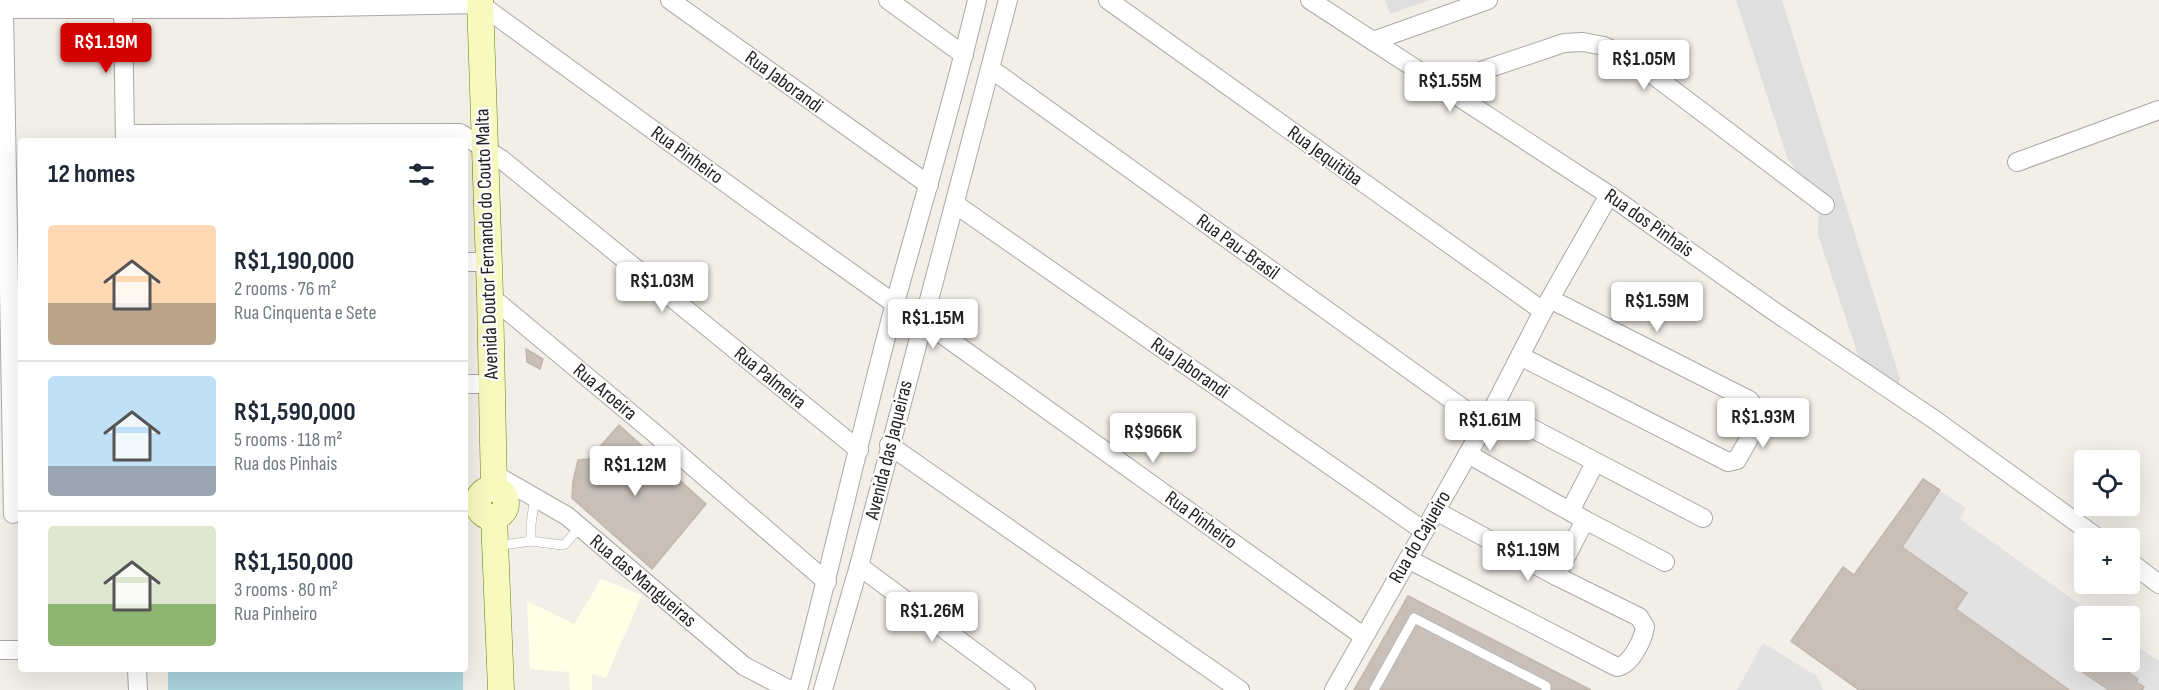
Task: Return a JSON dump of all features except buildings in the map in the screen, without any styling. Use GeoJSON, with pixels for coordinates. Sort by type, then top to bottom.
{"type":"FeatureCollection","features":[{"type":"Feature","properties":{"kind":"street","name":"Rua Jaborandi"},"geometry":{"type":"LineString","coordinates":[[670,0],[929,185]]}},
{"type":"Feature","properties":{"kind":"street"},"geometry":{"type":"LineString","coordinates":[[888,0],[964,55]]}},
{"type":"Feature","properties":{"kind":"street","name":"Avenida das Jaqueiras"},"geometry":{"type":"LineString","coordinates":[[798,690],[827,582],[895,304],[929,185],[977,0]]}},
{"type":"Feature","properties":{"kind":"street","name":"Avenida das Jaqueiras"},"geometry":{"type":"LineString","coordinates":[[823,690],[859,567],[889,445],[1008,0]]}},
{"type":"Feature","properties":{"kind":"street","name":"Rua Jequitiba"},"geometry":{"type":"LineString","coordinates":[[1108,0],[1546,305],[1749,400],[1756,408],[1758,418],[1737,460],[1728,462],[1520,356]]}},
{"type":"Feature","properties":{"kind":"street","name":"Rua dos Pinhais"},"geometry":{"type":"LineString","coordinates":[[1310,0],[1609,195],[1803,332],[1935,420],[2084,528]]}},
{"type":"Feature","properties":{"kind":"street"},"geometry":{"type":"LineString","coordinates":[[1373,41],[1488,0]]}},
{"type":"Feature","properties":{"kind":"street"},"geometry":{"type":"LineString","coordinates":[[11,515],[2,9],[480,2]]}},
{"type":"Feature","properties":{"kind":"street","name":"Avenida Doutor Fernando do Couto Malta"},"geometry":{"type":"LineString","coordinates":[[480,2],[484,148],[477,262],[490,296],[492,384],[485,497],[496,546],[501,690]]}},
{"type":"Feature","properties":{"kind":"street","name":"Rua Pinheiro"},"geometry":{"type":"LineString","coordinates":[[480,2],[895,304]]}},
{"type":"Feature","properties":{"kind":"street"},"geometry":{"type":"LineString","coordinates":[[123,8],[125,137]]}},
{"type":"Feature","properties":{"kind":"street"},"geometry":{"type":"LineString","coordinates":[[1439,85],[1564,43],[1583,42],[1604,46],[1648,71],[1825,206]]}},
{"type":"Feature","properties":{"kind":"street","name":"Rua Pau-Brasil"},"geometry":{"type":"LineString","coordinates":[[991,69],[1489,416],[1596,463],[1703,518]]}},
{"type":"Feature","properties":{"kind":"street"},"geometry":{"type":"LineString","coordinates":[[2017,162],[2159,110]]}},
{"type":"Feature","properties":{"kind":"street","name":"Rua Palmeira"},"geometry":{"type":"LineString","coordinates":[[125,137],[459,133],[467,138]]}},
{"type":"Feature","properties":{"kind":"street","name":"Rua Palmeira"},"geometry":{"type":"LineString","coordinates":[[468,138],[501,159],[859,450]]}},
{"type":"Feature","properties":{"kind":"street"},"geometry":{"type":"LineString","coordinates":[[939,147],[970,148]]}},
{"type":"Feature","properties":{"kind":"street","name":"Rua do Cajueiro"},"geometry":{"type":"LineString","coordinates":[[1334,690],[1468,454],[1546,305],[1609,195]]}},
{"type":"Feature","properties":{"kind":"street","name":"Rua Jaborandi"},"geometry":{"type":"LineString","coordinates":[[955,204],[1424,531]]}},
{"type":"Feature","properties":{"kind":"street","name":"Rua Aroeira"},"geometry":{"type":"LineString","coordinates":[[490,296],[827,582]]}},
{"type":"Feature","properties":{"kind":"street","name":"Rua Pinheiro"},"geometry":{"type":"LineString","coordinates":[[922,320],[1363,636]]}},
{"type":"Feature","properties":{"kind":"street"},"geometry":{"type":"LineString","coordinates":[[468,384],[492,384]]}},
{"type":"Feature","properties":{"kind":"street"},"geometry":{"type":"LineString","coordinates":[[889,445],[1240,690]]}},
{"type":"Feature","properties":{"kind":"street"},"geometry":{"type":"LineString","coordinates":[[1468,454],[1577,516],[1665,562]]}},
{"type":"Feature","properties":{"kind":"street"},"geometry":{"type":"LineString","coordinates":[[1556,576],[1596,463]]}},
{"type":"Feature","properties":{"kind":"street","name":"Rua das Mangueiras"},"geometry":{"type":"LineString","coordinates":[[485,497],[535,496],[567,516],[744,666],[790,690]]}},
{"type":"Feature","properties":{"kind":"street"},"geometry":{"type":"LineString","coordinates":[[1408,559],[1617,667],[1628,662],[1646,627],[1639,617],[1556,576],[1436,511]]}},
{"type":"Feature","properties":{"kind":"street"},"geometry":{"type":"LineString","coordinates":[[859,567],[1004,684],[1026,690]]}},
{"type":"Feature","properties":{"kind":"street"},"geometry":{"type":"LineString","coordinates":[[2140,570],[2159,584]]}},
{"type":"Feature","properties":{"kind":"street"},"geometry":{"type":"LineString","coordinates":[[0,650],[18,650]]}},
{"type":"Feature","properties":{"kind":"street"},"geometry":{"type":"LineString","coordinates":[[137,672],[138,690]]}},
{"type":"Feature","properties":{"kind":"lane"},"geometry":{"type":"LineString","coordinates":[[531,541],[535,496]]}},
{"type":"Feature","properties":{"kind":"lane"},"geometry":{"type":"LineString","coordinates":[[496,546],[531,541],[562,545],[580,527]]}},
{"type":"Feature","properties":{"kind":"lane"},"geometry":{"type":"LineString","coordinates":[[1374,690],[1414,618],[1546,686],[1546,690]]}},
{"type":"Feature","properties":{"kind":"shaded area"},"geometry":{"type":"Polygon","coordinates":[[[1385,0],[1430,0],[1390,14],[1385,0]]]}},
{"type":"Feature","properties":{"kind":"shaded area"},"geometry":{"type":"Polygon","coordinates":[[[1736,0],[1782,0],[1900,379],[1894,400],[1867,382],[1818,235],[1819,203],[1787,157],[1736,0]]]}},
{"type":"Feature","properties":{"kind":"shaded area"},"geometry":{"type":"Polygon","coordinates":[[[1940,491],[1966,508],[1960,519],[2082,606],[2074,606],[2074,672],[2140,672],[2140,648],[2159,661],[2159,690],[2069,690],[1956,609],[1902,547],[1940,491]]]}},
{"type":"Feature","properties":{"kind":"shaded area"},"geometry":{"type":"Polygon","coordinates":[[[601,579],[642,595],[606,678],[592,674],[592,690],[570,690],[569,672],[530,669],[527,601],[574,624],[601,579]]]}},
{"type":"Feature","properties":{"kind":"shaded area"},"geometry":{"type":"Polygon","coordinates":[[[1763,643],[1817,676],[1823,690],[1737,690],[1763,643]]]}},
{"type":"Feature","properties":{"kind":"water"},"geometry":{"type":"Polygon","coordinates":[[[168,672],[463,672],[463,690],[168,690],[168,672]]]}}]}
